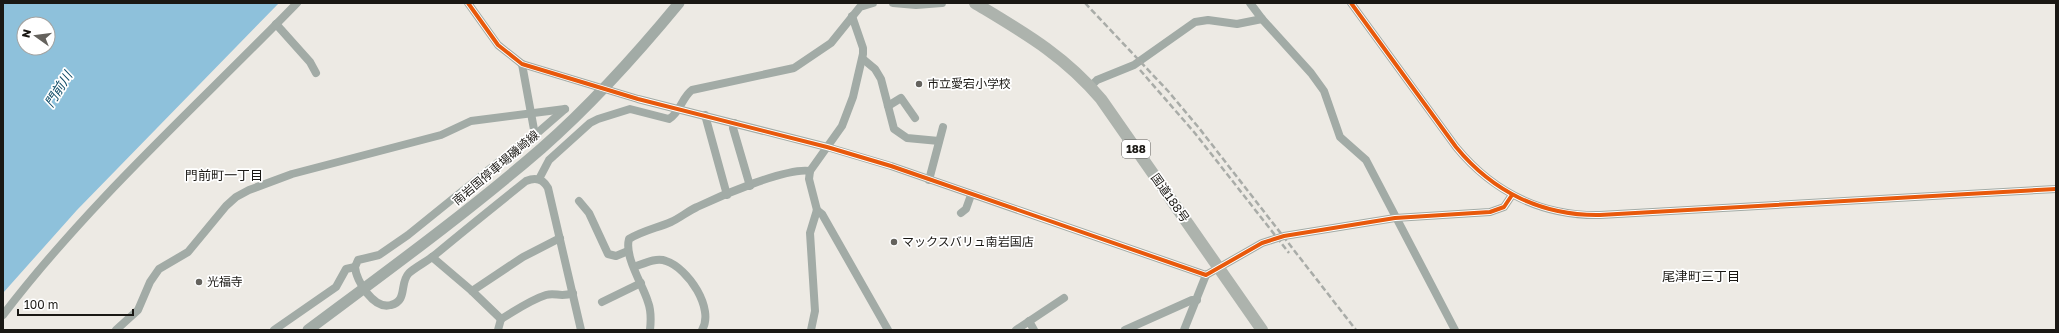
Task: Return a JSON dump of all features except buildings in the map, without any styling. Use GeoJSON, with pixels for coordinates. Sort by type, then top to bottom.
{"type":"FeatureCollection","features":[{"type":"Feature","properties":{"kind":"highway","name":"国道188号"},"geometry":{"type":"LineString","coordinates":[[974,3],[1053,52],[1091,86],[1262,330]]}},
{"type":"Feature","properties":{"kind":"main road","name":"南岩国停車場磯崎線"},"geometry":{"type":"LineString","coordinates":[[308,330],[451,223],[542,147],[633,58],[680,3]]}},
{"type":"Feature","properties":{"kind":"street"},"geometry":{"type":"LineString","coordinates":[[3,314],[45,262],[98,204],[297,3]]}},
{"type":"Feature","properties":{"kind":"street"},"geometry":{"type":"LineString","coordinates":[[468,3],[498,45],[522,64],[603,88],[827,147],[929,180],[1206,275]]}},
{"type":"Feature","properties":{"kind":"street"},"geometry":{"type":"LineString","coordinates":[[539,179],[549,160],[590,123],[630,109],[669,119],[675,116],[677,108],[686,94],[692,90],[794,68],[831,43],[860,7],[873,3]]}},
{"type":"Feature","properties":{"kind":"street"},"geometry":{"type":"LineString","coordinates":[[894,3],[916,5],[942,3]]}},
{"type":"Feature","properties":{"kind":"street"},"geometry":{"type":"LineString","coordinates":[[1250,3],[1262,19],[1318,81],[1329,101],[1340,137],[1366,160],[1395,218],[1455,330]]}},
{"type":"Feature","properties":{"kind":"street"},"geometry":{"type":"LineString","coordinates":[[1351,3],[1465,158],[1496,185],[1512,195],[1545,209],[1586,215],[2056,189]]}},
{"type":"Feature","properties":{"kind":"street"},"geometry":{"type":"LineString","coordinates":[[811,330],[815,311],[810,233],[817,210],[809,179],[810,171],[842,126],[848,111],[863,59],[863,48],[852,16]]}},
{"type":"Feature","properties":{"kind":"street"},"geometry":{"type":"LineString","coordinates":[[1091,86],[1097,80],[1134,65],[1195,22],[1208,20],[1237,24],[1262,19]]}},
{"type":"Feature","properties":{"kind":"street"},"geometry":{"type":"LineString","coordinates":[[276,24],[310,62],[316,73]]}},
{"type":"Feature","properties":{"kind":"street"},"geometry":{"type":"LineString","coordinates":[[863,59],[875,69],[881,79],[894,129],[907,138],[939,141]]}},
{"type":"Feature","properties":{"kind":"street"},"geometry":{"type":"LineString","coordinates":[[522,64],[535,135]]}},
{"type":"Feature","properties":{"kind":"street"},"geometry":{"type":"LineString","coordinates":[[888,106],[901,98],[915,118]]}},
{"type":"Feature","properties":{"kind":"street"},"geometry":{"type":"LineString","coordinates":[[116,330],[138,310],[154,274],[159,269],[188,252],[236,197],[292,174],[441,136],[471,121],[532,112],[565,109],[535,135],[527,139],[408,235],[379,255],[358,260],[355,267],[357,278],[377,303],[384,306],[397,302],[403,295],[404,283],[409,274],[526,181],[539,179],[545,182],[548,188],[581,330]]}},
{"type":"Feature","properties":{"kind":"street"},"geometry":{"type":"LineString","coordinates":[[705,115],[727,195]]}},
{"type":"Feature","properties":{"kind":"street"},"geometry":{"type":"LineString","coordinates":[[734,123],[733,128],[750,186]]}},
{"type":"Feature","properties":{"kind":"street"},"geometry":{"type":"LineString","coordinates":[[929,180],[943,128]]}},
{"type":"Feature","properties":{"kind":"street"},"geometry":{"type":"LineString","coordinates":[[650,330],[649,303],[628,251],[629,239],[671,222],[698,207],[750,186],[787,173],[803,170],[810,171]]}},
{"type":"Feature","properties":{"kind":"street"},"geometry":{"type":"LineString","coordinates":[[961,213],[966,209],[971,195]]}},
{"type":"Feature","properties":{"kind":"street"},"geometry":{"type":"LineString","coordinates":[[1184,330],[1206,275],[1262,243],[1284,236],[1395,218],[1490,212],[1504,207],[1512,195]]}},
{"type":"Feature","properties":{"kind":"street"},"geometry":{"type":"LineString","coordinates":[[579,201],[589,213],[608,254],[616,256],[628,251]]}},
{"type":"Feature","properties":{"kind":"street"},"geometry":{"type":"LineString","coordinates":[[817,210],[822,214],[888,330]]}},
{"type":"Feature","properties":{"kind":"street"},"geometry":{"type":"LineString","coordinates":[[472,291],[523,257],[560,238]]}},
{"type":"Feature","properties":{"kind":"street"},"geometry":{"type":"LineString","coordinates":[[432,257],[472,291],[501,319]]}},
{"type":"Feature","properties":{"kind":"street"},"geometry":{"type":"LineString","coordinates":[[634,267],[658,260],[676,265],[696,287],[706,318],[702,330]]}},
{"type":"Feature","properties":{"kind":"street"},"geometry":{"type":"LineString","coordinates":[[274,330],[336,287],[346,269],[355,267]]}},
{"type":"Feature","properties":{"kind":"street"},"geometry":{"type":"LineString","coordinates":[[602,302],[641,283]]}},
{"type":"Feature","properties":{"kind":"street"},"geometry":{"type":"LineString","coordinates":[[498,330],[501,319],[545,295],[554,293],[563,297],[573,293]]}},
{"type":"Feature","properties":{"kind":"street"},"geometry":{"type":"LineString","coordinates":[[1016,330],[1064,298]]}},
{"type":"Feature","properties":{"kind":"street"},"geometry":{"type":"LineString","coordinates":[[1125,330],[1192,300],[1197,300]]}},
{"type":"Feature","properties":{"kind":"street"},"geometry":{"type":"LineString","coordinates":[[1029,321],[1034,330]]}},
{"type":"Feature","properties":{"kind":"water","name":"門前川"},"geometry":{"type":"Polygon","coordinates":[[[3,3],[279,3],[77,210],[3,293],[3,3]]]}},
{"type":"Feature","properties":{"kind":"railway"},"geometry":{"type":"LineString","coordinates":[[1085,3],[1168,91],[1199,128],[1356,330]]}},
{"type":"Feature","properties":{"kind":"railway"},"geometry":{"type":"LineString","coordinates":[[1140,70],[1194,132],[1289,253]]}},
{"type":"Feature","properties":{"kind":"cycle path"},"geometry":{"type":"LineString","coordinates":[[468,3],[498,45],[522,64],[638,99],[827,147],[891,166],[1206,275],[1262,243],[1284,236],[1395,218],[1490,212],[1504,207],[1512,195]]}},
{"type":"Feature","properties":{"kind":"cycle path"},"geometry":{"type":"LineString","coordinates":[[1351,3],[1456,147],[1470,163],[1503,189],[1539,206],[1558,211],[1600,215],[2056,189]]}},
{"type":"Feature","properties":{"kind":"place","name":"市立愛宕小学校"},"geometry":{"type":"Point","coordinates":[919,84]}},
{"type":"Feature","properties":{"kind":"place","name":"マックスバリュ南岩国店"},"geometry":{"type":"Point","coordinates":[894,242]}},
{"type":"Feature","properties":{"kind":"place","name":"光福寺"},"geometry":{"type":"Point","coordinates":[199,282]}},
{"type":"Feature","properties":{"kind":"district","name":"門前町一丁目"},"geometry":{"type":"Point","coordinates":[224,175]}},
{"type":"Feature","properties":{"kind":"district","name":"尾津町三丁目"},"geometry":{"type":"Point","coordinates":[1701,276]}}]}
